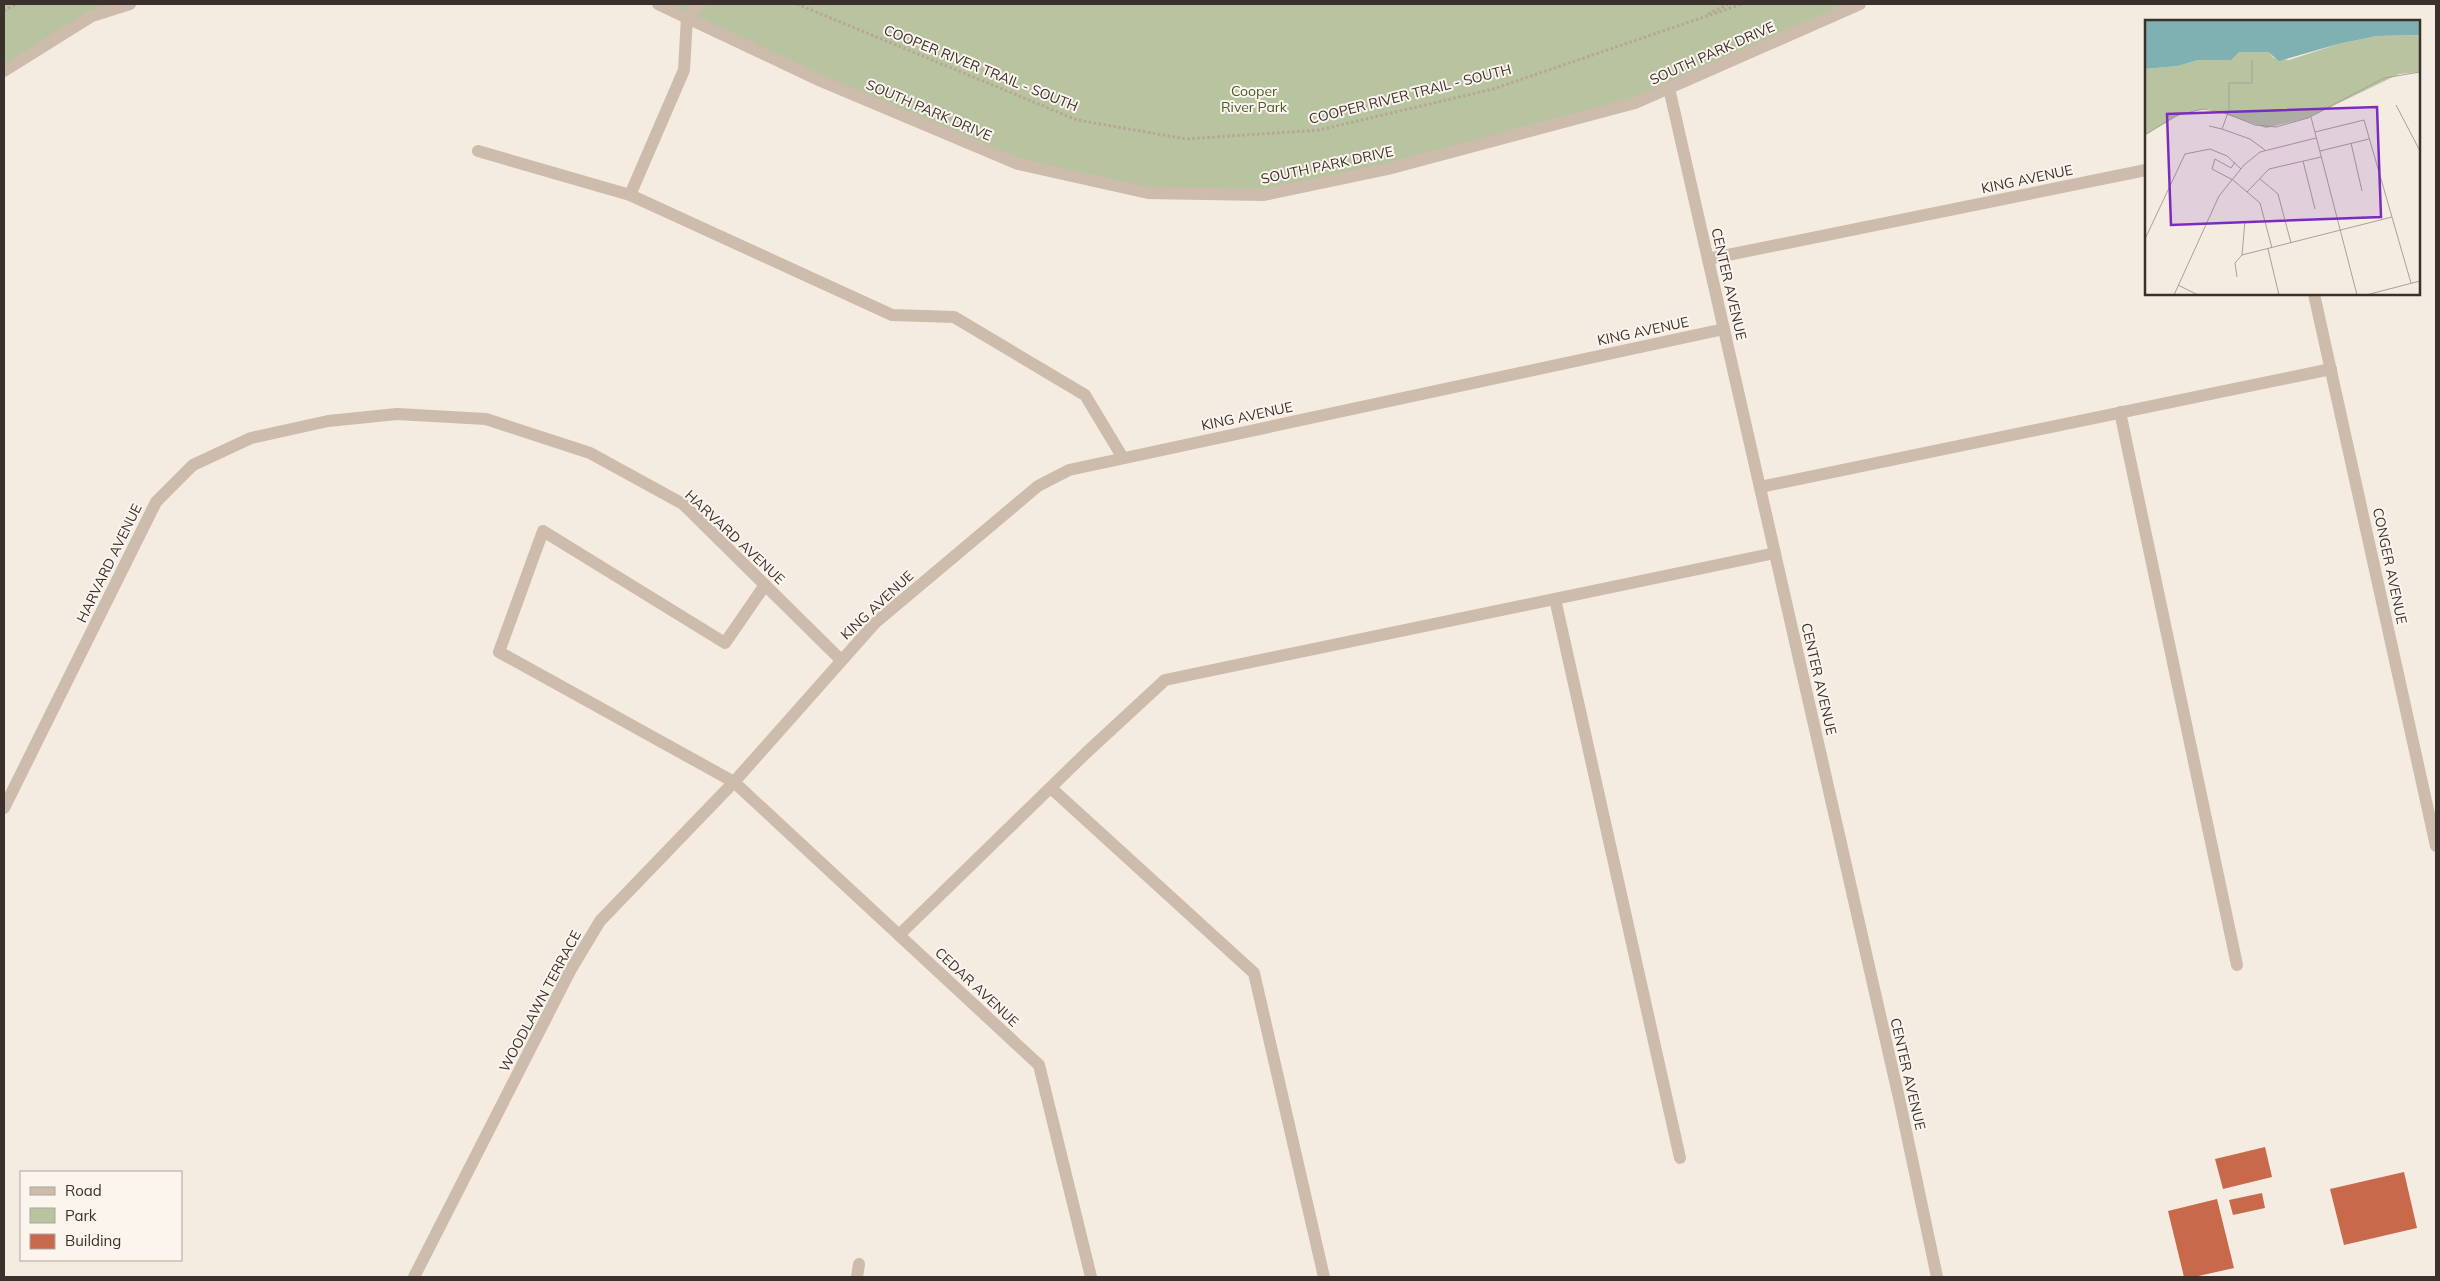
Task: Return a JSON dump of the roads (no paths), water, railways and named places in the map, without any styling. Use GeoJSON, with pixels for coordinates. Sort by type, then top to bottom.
{"type":"FeatureCollection","features":[{"type":"Feature","properties":{"kind":"street"},"geometry":{"type":"LineString","coordinates":[[4,71],[92,16],[130,4]]}},
{"type":"Feature","properties":{"kind":"street","name":"SOUTH PARK DRIVE"},"geometry":{"type":"LineString","coordinates":[[658,4],[821,81],[1018,164],[1148,193],[1264,195],[1388,169],[1635,103],[1860,4]]}},
{"type":"Feature","properties":{"kind":"street"},"geometry":{"type":"LineString","coordinates":[[630,195],[684,70],[687,17],[699,4]]}},
{"type":"Feature","properties":{"kind":"street","name":"CENTER AVENUE"},"geometry":{"type":"LineString","coordinates":[[1669,88],[1898,1097],[1936,1277]]}},
{"type":"Feature","properties":{"kind":"street"},"geometry":{"type":"LineString","coordinates":[[478,151],[630,195],[892,315],[954,318],[1085,395],[1123,458]]}},
{"type":"Feature","properties":{"kind":"street","name":"KING AVENUE"},"geometry":{"type":"LineString","coordinates":[[1708,259],[2145,170]]}},
{"type":"Feature","properties":{"kind":"street","name":"CONGER AVENUE"},"geometry":{"type":"LineString","coordinates":[[2314,295],[2436,846]]}},
{"type":"Feature","properties":{"kind":"street","name":"KING AVENUE"},"geometry":{"type":"LineString","coordinates":[[840,660],[875,623],[1038,486],[1070,470],[1724,330]]}},
{"type":"Feature","properties":{"kind":"street"},"geometry":{"type":"LineString","coordinates":[[1760,487],[2331,369]]}},
{"type":"Feature","properties":{"kind":"street"},"geometry":{"type":"LineString","coordinates":[[2120,412],[2236,965]]}},
{"type":"Feature","properties":{"kind":"street","name":"HARVARD AVENUE"},"geometry":{"type":"LineString","coordinates":[[4,808],[156,502],[193,465],[252,438],[328,421],[396,414],[486,419],[590,453],[683,504],[840,660]]}},
{"type":"Feature","properties":{"kind":"street","name":"CEDAR AVENUE"},"geometry":{"type":"LineString","coordinates":[[765,585],[725,643],[543,532],[499,652],[734,782],[1039,1065],[1091,1277]]}},
{"type":"Feature","properties":{"kind":"street"},"geometry":{"type":"LineString","coordinates":[[899,935],[1165,680],[1775,553]]}},
{"type":"Feature","properties":{"kind":"street"},"geometry":{"type":"LineString","coordinates":[[1555,599],[1680,1158]]}},
{"type":"Feature","properties":{"kind":"street","name":"WOODLAWN TERRACE"},"geometry":{"type":"LineString","coordinates":[[414,1277],[570,971],[600,921],[734,782],[840,660]]}},
{"type":"Feature","properties":{"kind":"street"},"geometry":{"type":"LineString","coordinates":[[1051,788],[1254,973],[1324,1277]]}},
{"type":"Feature","properties":{"kind":"park label","name":"Cooper River Park"},"geometry":{"type":"Point","coordinates":[1254,99]}}]}
